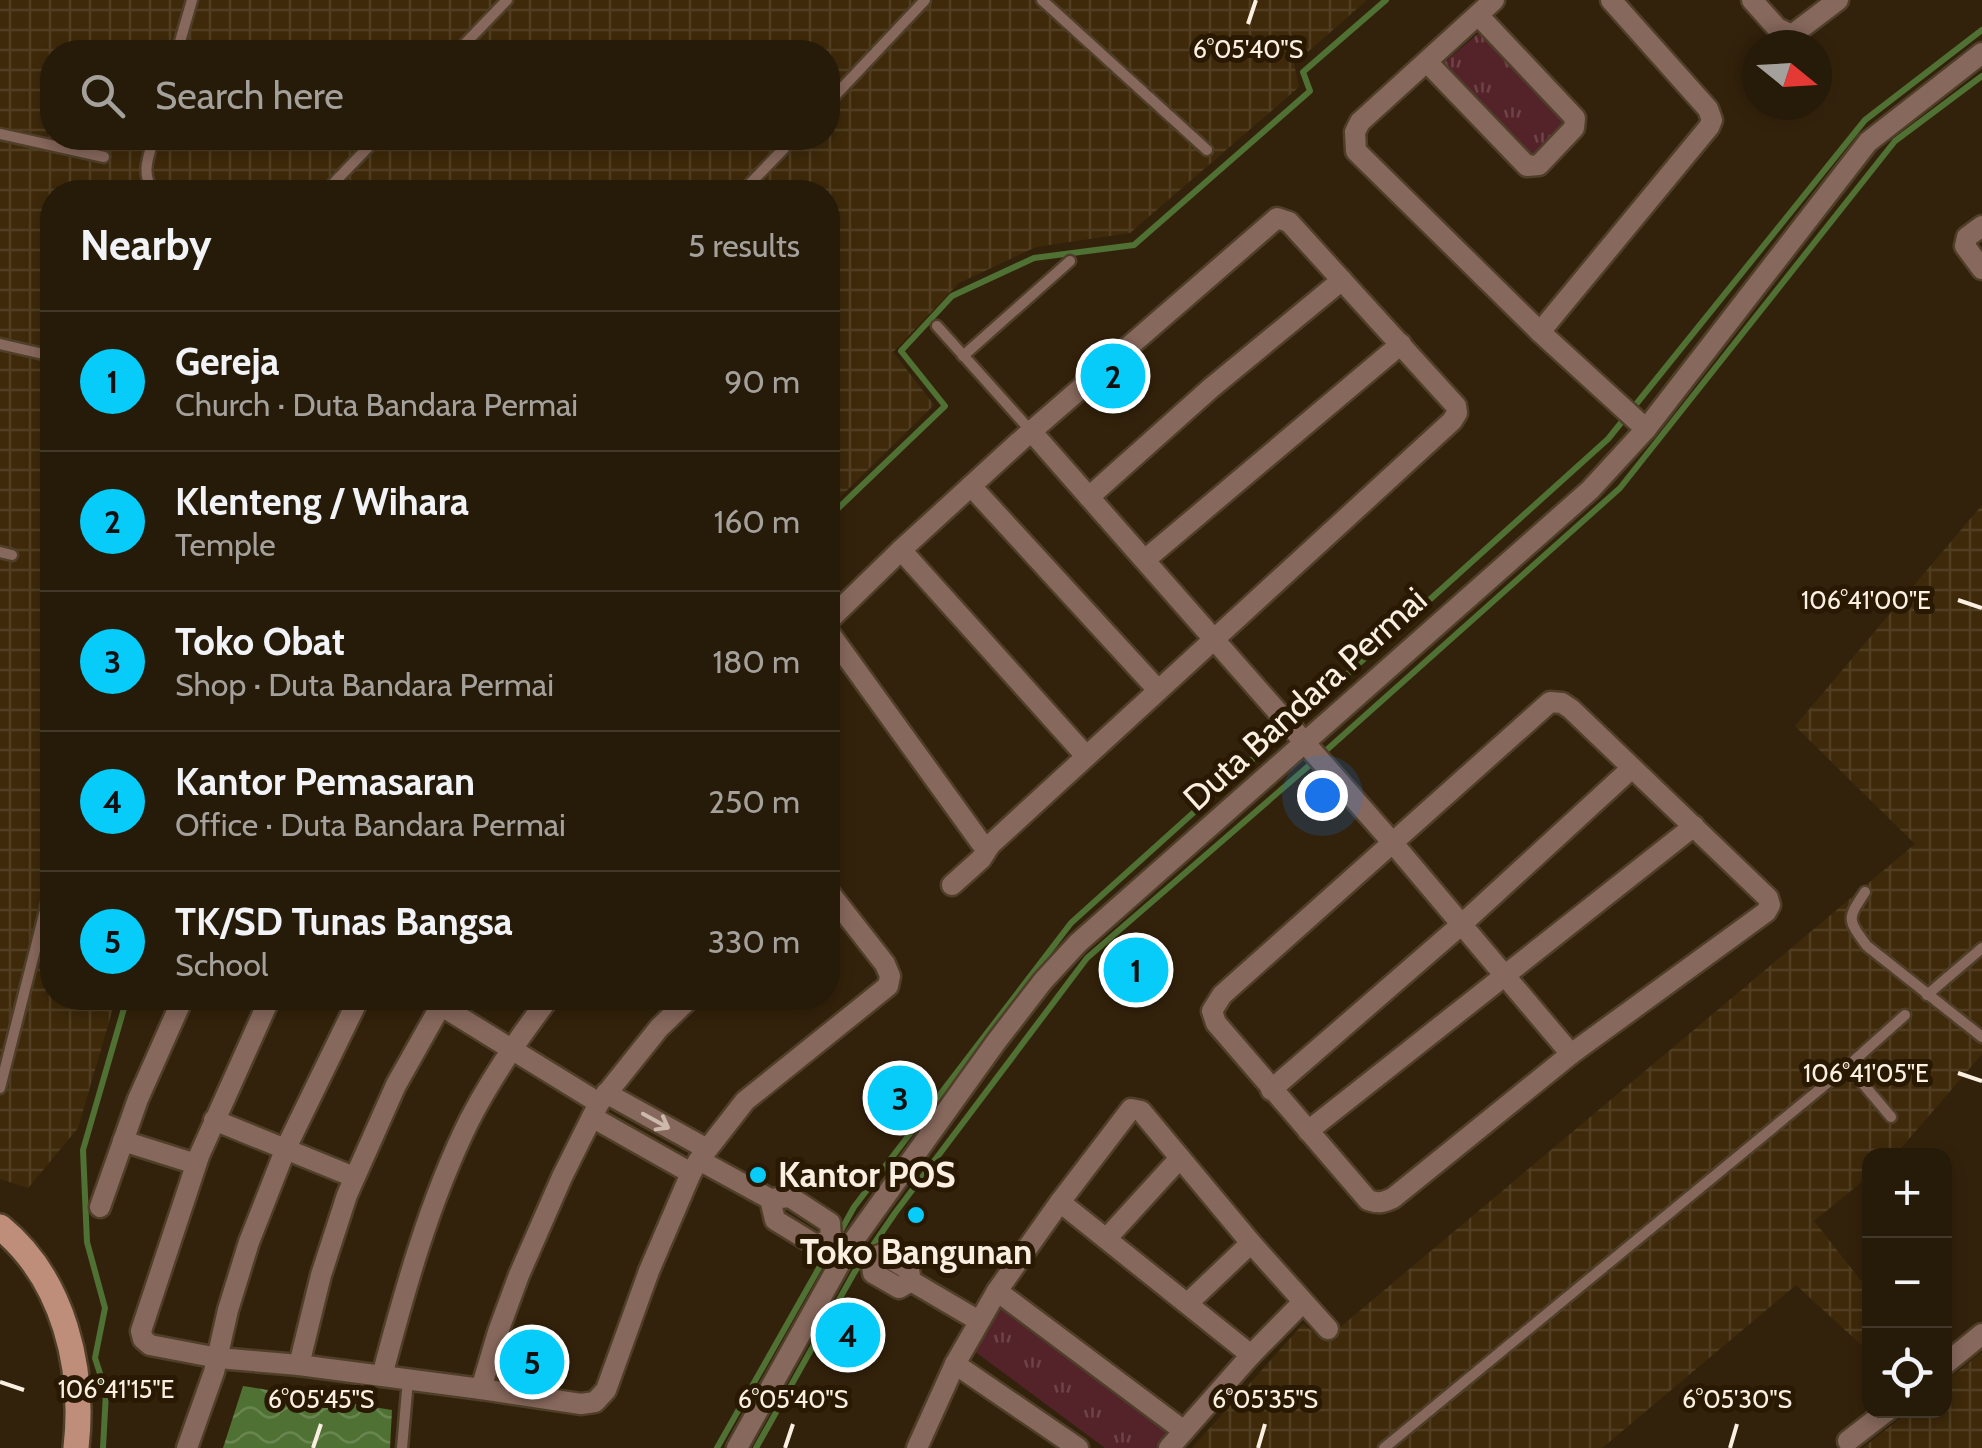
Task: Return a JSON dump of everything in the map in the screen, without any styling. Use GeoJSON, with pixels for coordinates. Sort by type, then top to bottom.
{"type":"FeatureCollection","features":[{"type":"Feature","properties":{"kind":"street"},"geometry":{"type":"LineString","coordinates":[[1494,0],[1360,122],[1354,132],[1356,151],[1540,332],[1641,424]]}},
{"type":"Feature","properties":{"kind":"street"},"geometry":{"type":"LineString","coordinates":[[1540,332],[1712,120],[1708,110],[1612,0]]}},
{"type":"Feature","properties":{"kind":"street"},"geometry":{"type":"LineString","coordinates":[[1752,0],[1777,28],[1792,35],[1838,0]]}},
{"type":"Feature","properties":{"kind":"street"},"geometry":{"type":"LineString","coordinates":[[1427,62],[1528,166],[1539,165],[1574,128],[1575,118],[1478,15]]}},
{"type":"Feature","properties":{"kind":"street","name":"Duta Bandara Permai"},"geometry":{"type":"LineString","coordinates":[[737,1448],[849,1248],[1043,981],[1078,944],[1590,490],[1868,142],[1982,53]]}},
{"type":"Feature","properties":{"kind":"street"},"geometry":{"type":"LineString","coordinates":[[840,609],[1032,431],[1272,220],[1289,222],[1455,404],[1456,416],[990,845],[952,886]]}},
{"type":"Feature","properties":{"kind":"street"},"geometry":{"type":"LineString","coordinates":[[1982,226],[1967,237],[1965,246],[1982,270]]}},
{"type":"Feature","properties":{"kind":"street"},"geometry":{"type":"LineString","coordinates":[[1089,497],[1211,388],[1342,280]]}},
{"type":"Feature","properties":{"kind":"street"},"geometry":{"type":"LineString","coordinates":[[1146,560],[1401,344]]}},
{"type":"Feature","properties":{"kind":"street"},"geometry":{"type":"LineString","coordinates":[[1032,431],[1392,842],[1571,1054]]}},
{"type":"Feature","properties":{"kind":"street"},"geometry":{"type":"LineString","coordinates":[[971,486],[1158,690]]}},
{"type":"Feature","properties":{"kind":"street"},"geometry":{"type":"LineString","coordinates":[[901,550],[1086,756]]}},
{"type":"Feature","properties":{"kind":"street"},"geometry":{"type":"LineString","coordinates":[[840,647],[981,843],[990,845]]}},
{"type":"Feature","properties":{"kind":"street"},"geometry":{"type":"LineString","coordinates":[[1550,702],[1562,703],[1570,709],[1632,768],[1768,898],[1770,906],[1571,1054],[1393,1198],[1382,1203],[1368,1200],[1216,1024],[1212,1011],[1217,1001],[1550,702]]}},
{"type":"Feature","properties":{"kind":"street"},"geometry":{"type":"LineString","coordinates":[[1271,1090],[1462,924],[1632,768]]}},
{"type":"Feature","properties":{"kind":"street"},"geometry":{"type":"LineString","coordinates":[[1308,1131],[1694,826]]}},
{"type":"Feature","properties":{"kind":"street"},"geometry":{"type":"LineString","coordinates":[[264,1010],[196,1164],[141,1330],[144,1339],[150,1345],[218,1358],[480,1388],[580,1404],[595,1402],[606,1390],[649,1271],[699,1161],[745,1101],[888,986],[890,976],[885,964],[840,906]]}},
{"type":"Feature","properties":{"kind":"street"},"geometry":{"type":"LineString","coordinates":[[100,1207],[153,1061],[177,1010]]}},
{"type":"Feature","properties":{"kind":"street"},"geometry":{"type":"LineString","coordinates":[[187,1448],[218,1358],[249,1242],[286,1148],[353,1010]]}},
{"type":"Feature","properties":{"kind":"street"},"geometry":{"type":"LineString","coordinates":[[299,1365],[321,1275],[354,1178],[396,1085],[438,1010]]}},
{"type":"Feature","properties":{"kind":"street"},"geometry":{"type":"LineString","coordinates":[[454,1010],[599,1104],[699,1161],[770,1199],[790,1197],[830,1223],[849,1248],[883,1254],[909,1270],[911,1281],[979,1320]]}},
{"type":"Feature","properties":{"kind":"street"},"geometry":{"type":"LineString","coordinates":[[382,1376],[403,1296],[437,1194],[470,1118],[540,1010]]}},
{"type":"Feature","properties":{"kind":"street"},"geometry":{"type":"LineString","coordinates":[[480,1388],[519,1276],[599,1104],[678,1010]]}},
{"type":"Feature","properties":{"kind":"street"},"geometry":{"type":"LineString","coordinates":[[599,1104],[699,1161]]}},
{"type":"Feature","properties":{"kind":"street"},"geometry":{"type":"LineString","coordinates":[[917,1448],[979,1320],[1131,1108],[1141,1111],[1250,1243],[1328,1329]]}},
{"type":"Feature","properties":{"kind":"street"},"geometry":{"type":"LineString","coordinates":[[214,1120],[354,1178]]}},
{"type":"Feature","properties":{"kind":"street"},"geometry":{"type":"LineString","coordinates":[[123,1141],[196,1164]]}},
{"type":"Feature","properties":{"kind":"street"},"geometry":{"type":"LineString","coordinates":[[1107,1238],[1180,1158]]}},
{"type":"Feature","properties":{"kind":"street"},"geometry":{"type":"LineString","coordinates":[[1060,1202],[1251,1355]]}},
{"type":"Feature","properties":{"kind":"street"},"geometry":{"type":"LineString","coordinates":[[0,1227],[48,1284],[60,1314],[76,1382],[76,1448]]}},
{"type":"Feature","properties":{"kind":"street"},"geometry":{"type":"LineString","coordinates":[[1188,1304],[1250,1243]]}},
{"type":"Feature","properties":{"kind":"street"},"geometry":{"type":"LineString","coordinates":[[0,1244],[38,1298],[52,1335],[63,1416],[60,1448]]}},
{"type":"Feature","properties":{"kind":"street"},"geometry":{"type":"LineString","coordinates":[[997,1292],[1184,1431]]}},
{"type":"Feature","properties":{"kind":"street"},"geometry":{"type":"LineString","coordinates":[[1170,1448],[1302,1302]]}},
{"type":"Feature","properties":{"kind":"street"},"geometry":{"type":"LineString","coordinates":[[1952,1358],[1982,1334]]}},
{"type":"Feature","properties":{"kind":"street"},"geometry":{"type":"LineString","coordinates":[[955,1364],[1078,1448]]}},
{"type":"Feature","properties":{"kind":"street"},"geometry":{"type":"LineString","coordinates":[[1849,1446],[1879,1418]]}},
{"type":"Feature","properties":{"kind":"lane"},"geometry":{"type":"LineString","coordinates":[[180,40],[192,0]]}},
{"type":"Feature","properties":{"kind":"lane"},"geometry":{"type":"LineString","coordinates":[[468,40],[506,0]]}},
{"type":"Feature","properties":{"kind":"lane"},"geometry":{"type":"LineString","coordinates":[[840,90],[926,0]]}},
{"type":"Feature","properties":{"kind":"lane"},"geometry":{"type":"LineString","coordinates":[[1042,0],[1207,150]]}},
{"type":"Feature","properties":{"kind":"lane"},"geometry":{"type":"LineString","coordinates":[[0,134],[40,143]]}},
{"type":"Feature","properties":{"kind":"lane"},"geometry":{"type":"LineString","coordinates":[[72,150],[104,157]]}},
{"type":"Feature","properties":{"kind":"lane"},"geometry":{"type":"LineString","coordinates":[[146,180],[150,150]]}},
{"type":"Feature","properties":{"kind":"lane"},"geometry":{"type":"LineString","coordinates":[[337,180],[366,150]]}},
{"type":"Feature","properties":{"kind":"lane"},"geometry":{"type":"LineString","coordinates":[[754,180],[782,150]]}},
{"type":"Feature","properties":{"kind":"lane"},"geometry":{"type":"LineString","coordinates":[[963,356],[1070,262]]}},
{"type":"Feature","properties":{"kind":"lane"},"geometry":{"type":"LineString","coordinates":[[937,326],[1032,431]]}},
{"type":"Feature","properties":{"kind":"lane"},"geometry":{"type":"LineString","coordinates":[[0,344],[40,353]]}},
{"type":"Feature","properties":{"kind":"lane"},"geometry":{"type":"LineString","coordinates":[[0,552],[12,555]]}},
{"type":"Feature","properties":{"kind":"lane"},"geometry":{"type":"LineString","coordinates":[[1865,892],[1851,914],[1852,926],[1870,949],[1982,1037]]}},
{"type":"Feature","properties":{"kind":"lane"},"geometry":{"type":"LineString","coordinates":[[0,1088],[40,930]]}},
{"type":"Feature","properties":{"kind":"lane"},"geometry":{"type":"LineString","coordinates":[[1927,995],[1982,948]]}},
{"type":"Feature","properties":{"kind":"lane"},"geometry":{"type":"LineString","coordinates":[[1384,1448],[1848,1066],[1904,1015]]}},
{"type":"Feature","properties":{"kind":"lane"},"geometry":{"type":"LineString","coordinates":[[1848,1066],[1891,1117]]}},
{"type":"Feature","properties":{"kind":"lane"},"geometry":{"type":"LineString","coordinates":[[402,1448],[408,1380]]}},
{"type":"Feature","properties":{"kind":"shaded area"},"geometry":{"type":"Polygon","coordinates":[[[0,0],[1367,0],[1294,64],[1299,87],[1130,233],[1036,247],[959,283],[893,352],[934,405],[840,497],[840,180],[40,180],[40,1010],[112,1010],[78,1128],[28,1188],[0,1179],[0,0]]]}},
{"type":"Feature","properties":{"kind":"shaded area"},"geometry":{"type":"Polygon","coordinates":[[[1982,505],[1982,1054],[1901,1148],[1862,1148],[1862,1182],[1814,1221],[1862,1282],[1862,1346],[1796,1285],[1602,1448],[1192,1448],[1303,1324],[1325,1340],[1915,844],[1795,726],[1982,505]]]}},
{"type":"Feature","properties":{"kind":"shaded area"},"geometry":{"type":"Polygon","coordinates":[[[1982,1352],[1982,1448],[1863,1448],[1900,1418],[1952,1418],[1952,1376],[1982,1352]]]}},
{"type":"Feature","properties":{"kind":"green space"},"geometry":{"type":"Polygon","coordinates":[[[1485,28],[1572,127],[1531,164],[1440,66],[1485,28]]]}},
{"type":"Feature","properties":{"kind":"green space"},"geometry":{"type":"Polygon","coordinates":[[[1001,1305],[1170,1431],[1156,1448],[1105,1448],[969,1347],[1001,1305]]]}},
{"type":"Feature","properties":{"kind":"water"},"geometry":{"type":"Polygon","coordinates":[[[243,1386],[392,1410],[390,1448],[223,1448],[243,1386]]]}},
{"type":"Feature","properties":{"kind":"waterway"},"geometry":{"type":"LineString","coordinates":[[840,507],[945,406],[901,351],[952,296],[1034,258],[1134,245],[1310,91],[1303,72],[1386,0]]}},
{"type":"Feature","properties":{"kind":"waterway"},"geometry":{"type":"LineString","coordinates":[[839,1234],[854,1207],[1071,923],[1608,439],[1865,120],[1982,30]]}},
{"type":"Feature","properties":{"kind":"waterway"},"geometry":{"type":"LineString","coordinates":[[756,1448],[854,1273],[1087,958],[1620,488],[1895,141],[1982,76]]}},
{"type":"Feature","properties":{"kind":"waterway"},"geometry":{"type":"LineString","coordinates":[[103,1448],[106,1392],[95,1358],[105,1308],[87,1242],[83,1150],[124,1010]]}},
{"type":"Feature","properties":{"kind":"waterway"},"geometry":{"type":"LineString","coordinates":[[717,1448],[832,1245]]}},
{"type":"Feature","properties":{"kind":"place","name":"Klenteng / Wihara"},"geometry":{"type":"Point","coordinates":[1113,376]}},
{"type":"Feature","properties":{"kind":"place","name":"Gereja"},"geometry":{"type":"Point","coordinates":[1136,970]}},
{"type":"Feature","properties":{"kind":"place","name":"Toko Obat"},"geometry":{"type":"Point","coordinates":[900,1098]}},
{"type":"Feature","properties":{"kind":"place","name":"Kantor POS"},"geometry":{"type":"Point","coordinates":[758,1175]}},
{"type":"Feature","properties":{"kind":"place","name":"Toko Bangunan"},"geometry":{"type":"Point","coordinates":[916,1215]}},
{"type":"Feature","properties":{"kind":"place","name":"Kantor Pemasaran"},"geometry":{"type":"Point","coordinates":[848,1335]}},
{"type":"Feature","properties":{"kind":"place","name":"TK/SD Tunas Bangsa"},"geometry":{"type":"Point","coordinates":[532,1362]}}]}
